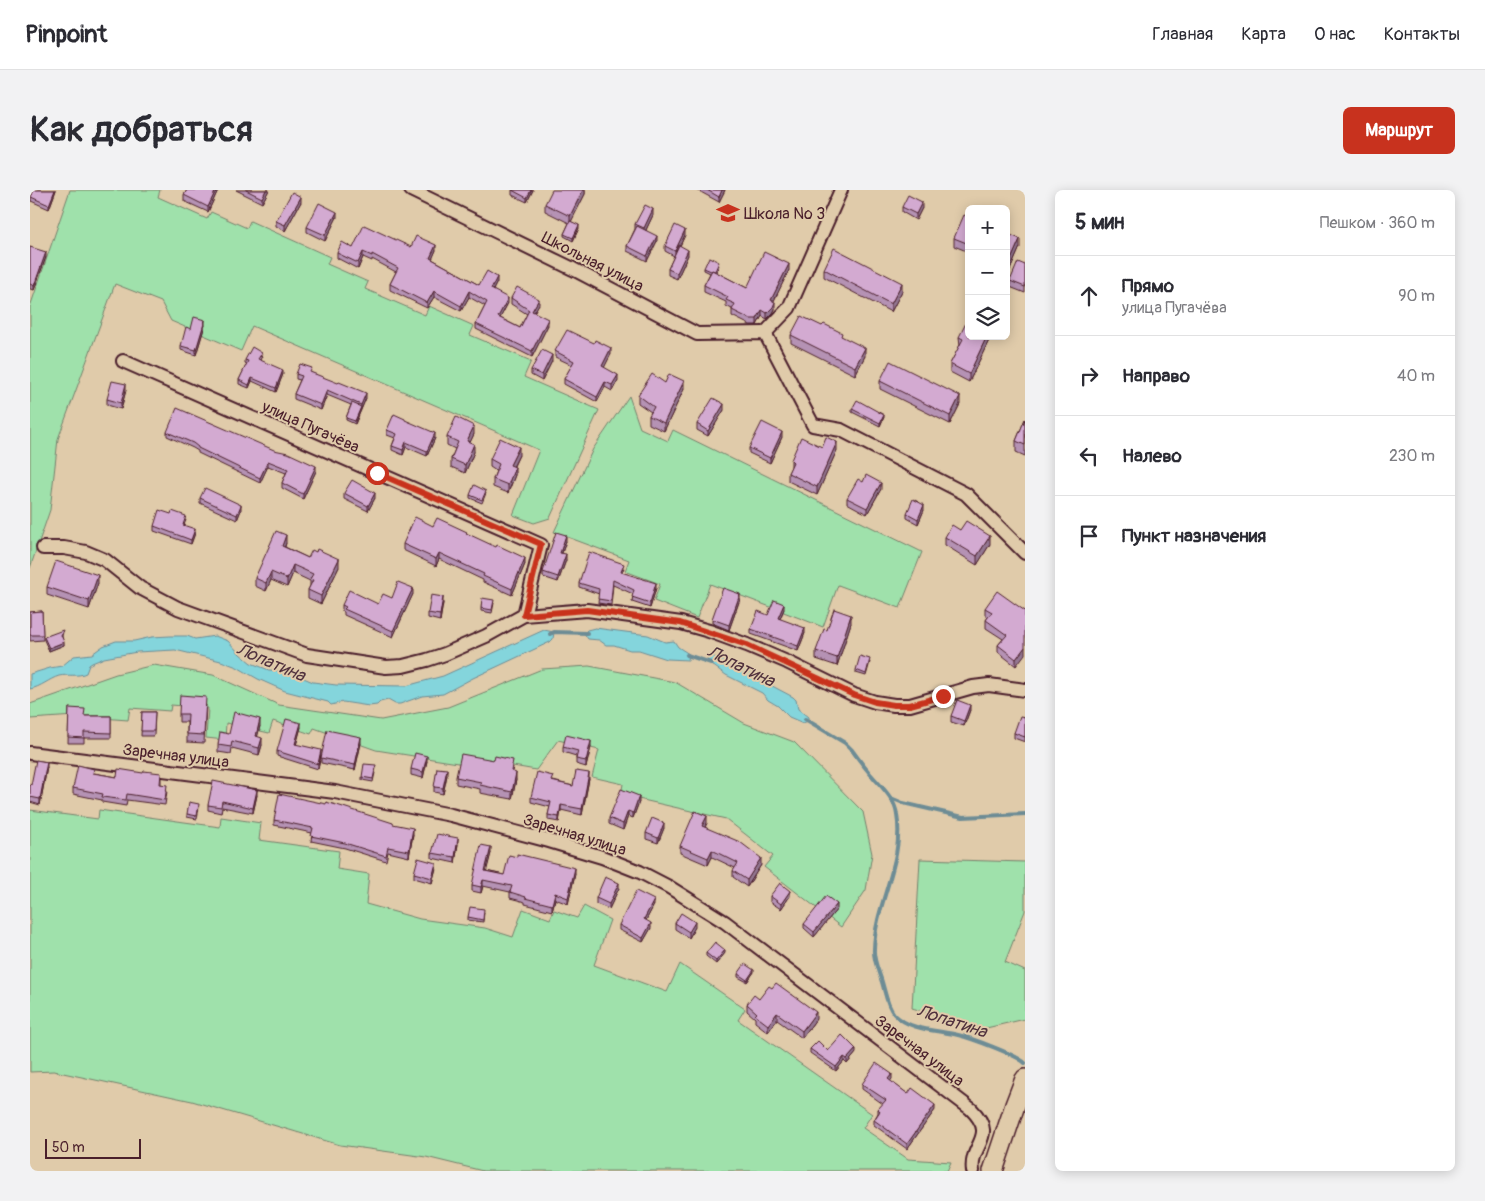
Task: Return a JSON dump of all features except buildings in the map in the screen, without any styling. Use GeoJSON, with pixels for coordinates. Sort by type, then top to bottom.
{"type":"FeatureCollection","features":[{"type":"Feature","properties":{"kind":"main road"},"geometry":{"type":"LineString","coordinates":[[992,1171],[1025,1079]]}},
{"type":"Feature","properties":{"kind":"street","name":"Школьная улица"},"geometry":{"type":"LineString","coordinates":[[411,190],[573,269],[697,334],[765,334]]}},
{"type":"Feature","properties":{"kind":"street"},"geometry":{"type":"LineString","coordinates":[[841,190],[789,308],[765,334],[813,425],[841,430],[966,494],[1025,553]]}},
{"type":"Feature","properties":{"kind":"street","name":"улица Пугачёва"},"geometry":{"type":"LineString","coordinates":[[123,362],[541,544],[524,615]]}},
{"type":"Feature","properties":{"kind":"street"},"geometry":{"type":"LineString","coordinates":[[43,548],[64,548],[86,552],[105,560],[140,588],[178,608],[308,655],[386,667],[403,666],[445,654],[486,636],[524,615],[587,610],[680,623],[747,645],[854,695],[875,702],[910,705],[973,687],[989,685],[1025,690]]}},
{"type":"Feature","properties":{"kind":"street","name":"Заречная улица"},"geometry":{"type":"LineString","coordinates":[[30,753],[335,792],[451,815],[549,841],[602,857],[640,872],[669,886],[725,922],[971,1109],[981,1118],[984,1134],[975,1154],[973,1171]]}},
{"type":"Feature","properties":{"kind":"green space"},"geometry":{"type":"Polygon","coordinates":[[[70,190],[160,190],[158,197],[207,219],[211,212],[247,228],[250,221],[330,257],[327,264],[368,282],[365,289],[425,315],[429,306],[474,326],[470,335],[531,361],[524,377],[599,410],[550,518],[534,523],[513,515],[539,450],[252,326],[241,351],[171,321],[161,302],[115,284],[58,439],[50,510],[30,568],[30,307],[70,190]]]}},
{"type":"Feature","properties":{"kind":"green space"},"geometry":{"type":"Polygon","coordinates":[[[629,396],[640,428],[668,441],[673,430],[922,552],[900,608],[838,585],[823,627],[710,584],[697,618],[654,601],[660,584],[625,571],[629,560],[554,532],[593,449],[629,396]]]}},
{"type":"Feature","properties":{"kind":"green space"},"geometry":{"type":"Polygon","coordinates":[[[154,665],[213,675],[279,705],[381,720],[448,707],[542,669],[589,666],[675,682],[744,723],[794,742],[863,812],[872,854],[866,890],[841,927],[764,867],[773,856],[726,819],[621,795],[623,784],[592,777],[599,750],[558,740],[536,770],[484,761],[483,767],[376,750],[314,728],[311,734],[273,721],[269,733],[226,723],[225,740],[206,738],[208,708],[171,705],[170,711],[130,708],[128,720],[75,716],[30,719],[30,704],[116,674],[154,665]]]}},
{"type":"Feature","properties":{"kind":"green space"},"geometry":{"type":"Polygon","coordinates":[[[30,810],[98,819],[99,810],[220,827],[221,817],[261,823],[259,840],[339,851],[337,869],[369,874],[366,904],[420,919],[485,928],[513,937],[523,909],[550,919],[554,910],[577,918],[584,906],[610,920],[594,965],[667,992],[680,964],[745,1009],[738,1020],[872,1114],[863,1128],[908,1159],[951,1162],[947,1171],[483,1171],[426,1157],[340,1145],[192,1101],[54,1071],[30,1072],[30,810]]]}},
{"type":"Feature","properties":{"kind":"green space"},"geometry":{"type":"Polygon","coordinates":[[[920,859],[1025,862],[1025,911],[1005,962],[1025,971],[1025,1019],[982,1029],[912,1008],[920,859]]]}},
{"type":"Feature","properties":{"kind":"water"},"geometry":{"type":"Polygon","coordinates":[[[595,628],[648,635],[665,642],[674,641],[678,647],[689,654],[688,660],[667,659],[639,650],[606,645],[599,640],[588,639],[584,633],[595,628]]]}},
{"type":"Feature","properties":{"kind":"water"},"geometry":{"type":"Polygon","coordinates":[[[544,630],[554,632],[553,639],[550,642],[443,694],[422,696],[400,704],[395,704],[388,700],[369,706],[343,702],[331,705],[328,702],[285,691],[221,661],[175,650],[137,652],[104,658],[89,665],[86,673],[59,676],[30,689],[30,674],[62,666],[74,656],[92,654],[103,646],[116,641],[134,641],[170,636],[187,636],[195,639],[215,636],[228,641],[251,663],[269,670],[287,671],[313,682],[336,685],[406,686],[443,676],[544,630]]]}},
{"type":"Feature","properties":{"kind":"water"},"geometry":{"type":"Polygon","coordinates":[[[712,656],[745,668],[759,679],[793,697],[796,700],[798,709],[808,717],[808,721],[803,723],[789,717],[762,693],[726,675],[708,662],[707,658],[712,656]]]}},
{"type":"Feature","properties":{"kind":"waterway","name":"Лопатина"},"geometry":{"type":"LineString","coordinates":[[550,634],[554,632],[587,633]]}},
{"type":"Feature","properties":{"kind":"waterway","name":"Лопатина"},"geometry":{"type":"LineString","coordinates":[[687,655],[711,663]]}},
{"type":"Feature","properties":{"kind":"waterway","name":"Лопатина"},"geometry":{"type":"LineString","coordinates":[[805,719],[845,743],[886,791],[896,808],[897,849],[879,915],[874,949],[876,966],[892,1011],[908,1024],[958,1035],[1004,1051],[1025,1063]]}},
{"type":"Feature","properties":{"kind":"waterway"},"geometry":{"type":"LineString","coordinates":[[891,798],[903,803],[963,817],[1025,814]]}},
{"type":"Feature","properties":{"kind":"place","name":"Школа № 3"},"geometry":{"type":"Point","coordinates":[728,213]}},
{"type":"Feature","properties":{"kind":"route"},"geometry":{"type":"LineString","coordinates":[[377,473],[541,544],[524,615],[587,610],[680,623],[747,645],[787,662],[854,695],[875,702],[910,705],[943,696]]}}]}
